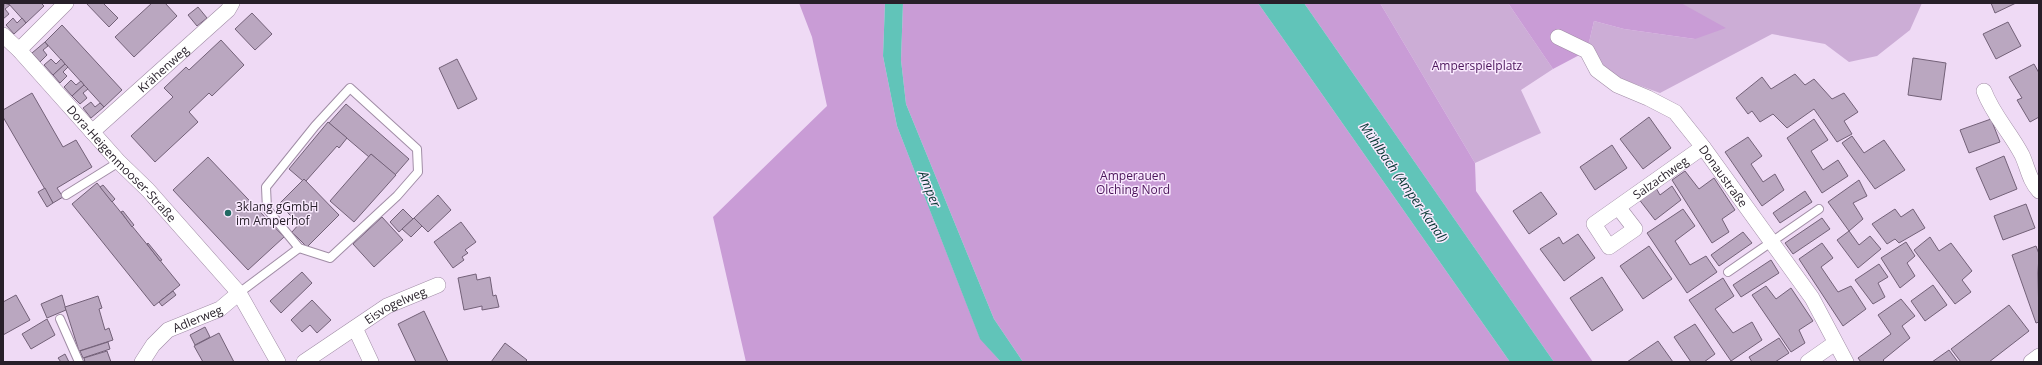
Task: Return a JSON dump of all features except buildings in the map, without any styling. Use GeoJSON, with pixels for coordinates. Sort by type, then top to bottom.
{"type":"FeatureCollection","features":[{"type":"Feature","properties":{"kind":"street"},"geometry":{"type":"LineString","coordinates":[[19,50],[66,3]]}},
{"type":"Feature","properties":{"kind":"street","name":"Krähenweg"},"geometry":{"type":"LineString","coordinates":[[92,132],[228,10],[232,3]]}},
{"type":"Feature","properties":{"kind":"street","name":"Dora-Heigenmooser-Straße"},"geometry":{"type":"LineString","coordinates":[[3,35],[19,50],[119,162],[148,190],[238,293],[278,362]]}},
{"type":"Feature","properties":{"kind":"street","name":"Donaustraße"},"geometry":{"type":"LineString","coordinates":[[1558,37],[1587,51],[1597,70],[1617,85],[1648,98],[1675,112],[1703,147],[1812,298],[1846,362]]}},
{"type":"Feature","properties":{"kind":"street"},"geometry":{"type":"LineString","coordinates":[[1984,91],[1994,113],[2022,156],[2032,183],[2039,191]]}},
{"type":"Feature","properties":{"kind":"street","name":"Salzachweg"},"geometry":{"type":"LineString","coordinates":[[1618,207],[1703,147]]}},
{"type":"Feature","properties":{"kind":"street","name":"Eisvogelweg"},"geometry":{"type":"LineString","coordinates":[[304,362],[387,306],[438,285]]}},
{"type":"Feature","properties":{"kind":"street","name":"Adlerweg"},"geometry":{"type":"LineString","coordinates":[[142,362],[153,345],[168,330],[220,309],[238,293]]}},
{"type":"Feature","properties":{"kind":"street","name":"Eisvogelweg"},"geometry":{"type":"LineString","coordinates":[[355,328],[371,362]]}},
{"type":"Feature","properties":{"kind":"street"},"geometry":{"type":"LineString","coordinates":[[1808,362],[1835,343]]}},
{"type":"Feature","properties":{"kind":"street"},"geometry":{"type":"LineString","coordinates":[[2031,362],[2039,356]]}},
{"type":"Feature","properties":{"kind":"lane"},"geometry":{"type":"LineString","coordinates":[[350,88],[417,149],[418,172],[397,196],[330,258],[299,248],[268,209],[266,187],[315,126],[350,88]]}},
{"type":"Feature","properties":{"kind":"lane"},"geometry":{"type":"LineString","coordinates":[[66,195],[119,162]]}},
{"type":"Feature","properties":{"kind":"lane"},"geometry":{"type":"LineString","coordinates":[[1728,272],[1819,209]]}},
{"type":"Feature","properties":{"kind":"lane"},"geometry":{"type":"LineString","coordinates":[[238,293],[299,248]]}},
{"type":"Feature","properties":{"kind":"lane"},"geometry":{"type":"LineString","coordinates":[[60,319],[79,362]]}},
{"type":"Feature","properties":{"kind":"green space"},"geometry":{"type":"Polygon","coordinates":[[[799,3],[885,3],[883,56],[897,126],[980,338],[1001,362],[746,362],[713,217],[827,106],[812,37],[799,3]]]}},
{"type":"Feature","properties":{"kind":"green space","name":"Amperauen Olching Nord"},"geometry":{"type":"Polygon","coordinates":[[[903,3],[1258,3],[1510,362],[1023,362],[994,319],[906,104],[901,60],[903,3]]]}},
{"type":"Feature","properties":{"kind":"green space"},"geometry":{"type":"Polygon","coordinates":[[[1304,3],[1380,3],[1475,163],[1476,191],[1593,362],[1554,362],[1304,3]]]}},
{"type":"Feature","properties":{"kind":"green space","name":"Amperspielplatz"},"geometry":{"type":"Polygon","coordinates":[[[1380,3],[1508,3],[1553,69],[1521,90],[1541,133],[1475,163],[1380,3]]]}},
{"type":"Feature","properties":{"kind":"green space"},"geometry":{"type":"Polygon","coordinates":[[[1508,3],[1681,3],[1726,28],[1695,39],[1624,29],[1594,21],[1587,51],[1553,69],[1508,3]]]}},
{"type":"Feature","properties":{"kind":"green space"},"geometry":{"type":"Polygon","coordinates":[[[1681,3],[1922,3],[1910,30],[1877,56],[1849,62],[1825,44],[1772,34],[1660,93],[1597,70],[1587,51],[1594,21],[1624,29],[1695,39],[1681,3]]]}},
{"type":"Feature","properties":{"kind":"water","name":"Amper"},"geometry":{"type":"Polygon","coordinates":[[[885,3],[903,3],[901,60],[906,104],[994,319],[1023,362],[1001,362],[980,339],[897,126],[883,56],[885,3]]]}},
{"type":"Feature","properties":{"kind":"water","name":"Mühlbach (Amper-Kanal)"},"geometry":{"type":"Polygon","coordinates":[[[1258,3],[1304,3],[1554,362],[1510,362],[1258,3]]]}},
{"type":"Feature","properties":{"kind":"place","name":"3klang gGmbH im Amperhof"},"geometry":{"type":"Point","coordinates":[228,213]}}]}
